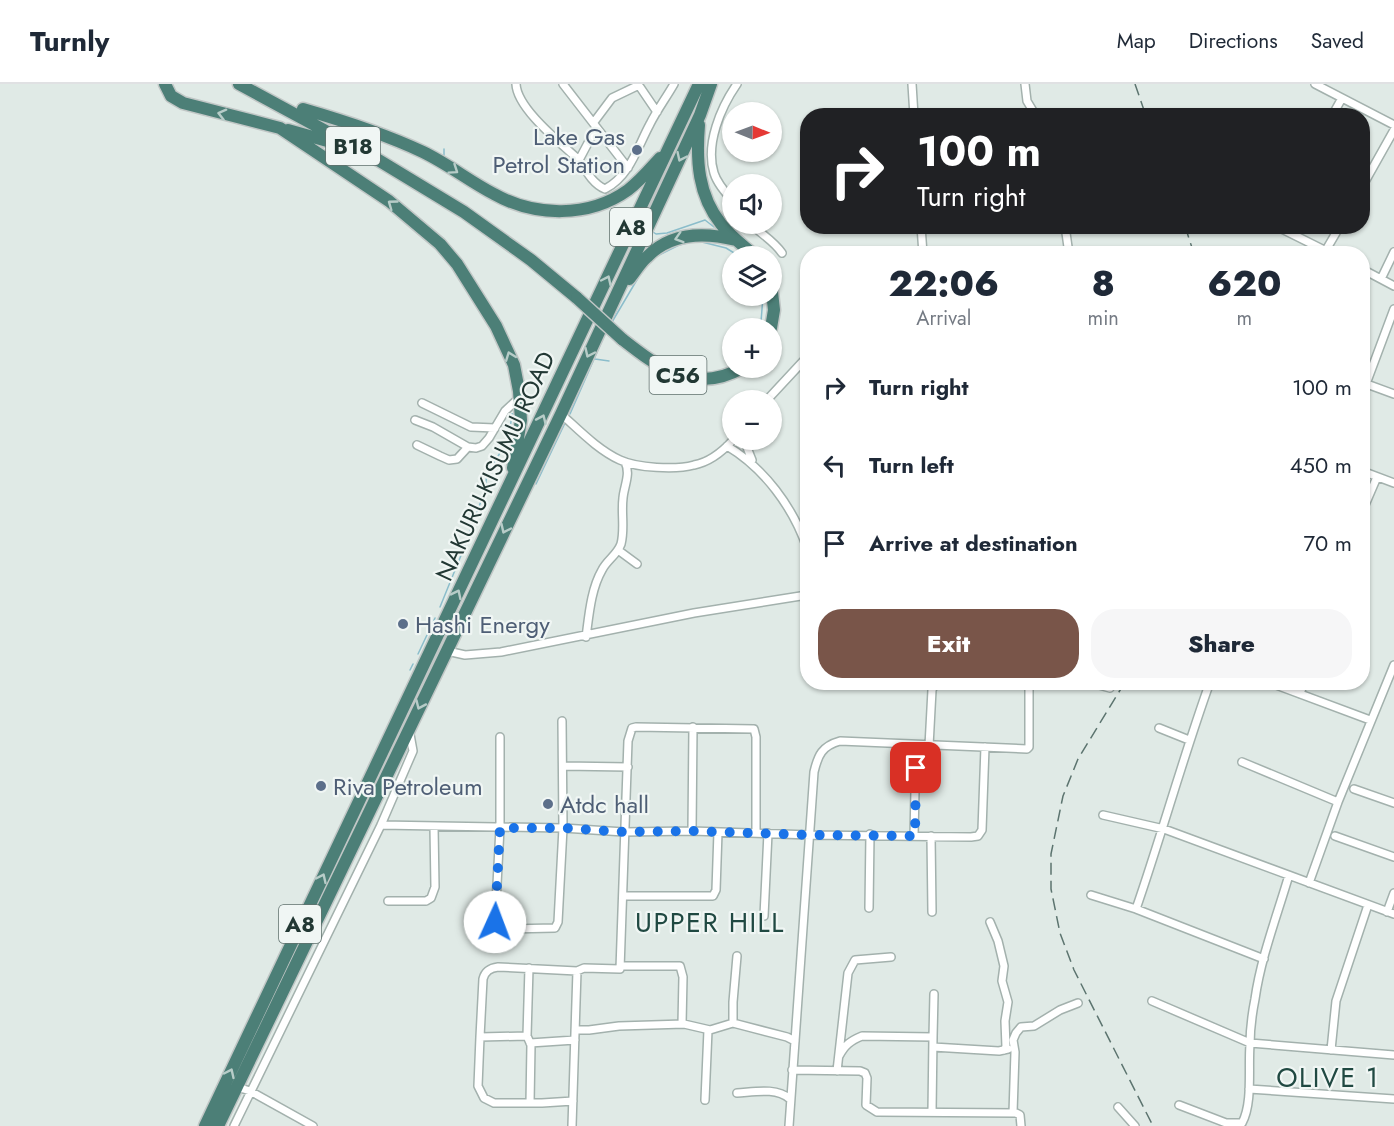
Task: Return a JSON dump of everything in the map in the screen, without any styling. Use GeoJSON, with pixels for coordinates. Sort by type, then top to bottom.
{"type":"FeatureCollection","features":[{"type":"Feature","properties":{"kind":"highway"},"geometry":{"type":"LineString","coordinates":[[165,84],[171,96],[183,103],[314,136],[370,155]]}},
{"type":"Feature","properties":{"kind":"highway","name":"B18"},"geometry":{"type":"LineString","coordinates":[[239,84],[370,155],[464,212]]}},
{"type":"Feature","properties":{"kind":"highway","name":"B18"},"geometry":{"type":"LineString","coordinates":[[255,84],[397,162],[531,260],[622,339]]}},
{"type":"Feature","properties":{"kind":"highway","name":"NAKURU-KISUMU ROAD"},"geometry":{"type":"LineString","coordinates":[[205,1126],[699,84]]}},
{"type":"Feature","properties":{"kind":"highway","name":"NAKURU-KISUMU ROAD"},"geometry":{"type":"LineString","coordinates":[[218,1126],[561,414],[700,115],[711,84]]}},
{"type":"Feature","properties":{"kind":"highway"},"geometry":{"type":"LineString","coordinates":[[303,109],[422,152],[510,202],[526,208],[554,212],[596,206],[620,195],[640,180],[671,147]]}},
{"type":"Feature","properties":{"kind":"highway"},"geometry":{"type":"LineString","coordinates":[[700,115],[698,165],[701,185],[716,216],[743,246]]}},
{"type":"Feature","properties":{"kind":"highway"},"geometry":{"type":"LineString","coordinates":[[280,129],[389,201],[428,231],[471,285],[503,339],[516,372],[520,397],[519,436],[505,495]]}},
{"type":"Feature","properties":{"kind":"highway"},"geometry":{"type":"LineString","coordinates":[[619,289],[646,258],[672,240],[699,235],[737,241]]}},
{"type":"Feature","properties":{"kind":"highway","name":"C56"},"geometry":{"type":"LineString","coordinates":[[622,339],[660,368],[687,377],[707,379],[722,376]]}},
{"type":"Feature","properties":{"kind":"street"},"geometry":{"type":"LineString","coordinates":[[516,84],[516,92],[532,115],[579,160],[589,176],[603,188],[612,185],[628,168],[674,84]]}},
{"type":"Feature","properties":{"kind":"street"},"geometry":{"type":"LineString","coordinates":[[563,84],[628,168]]}},
{"type":"Feature","properties":{"kind":"street"},"geometry":{"type":"LineString","coordinates":[[722,186],[716,178],[712,161],[713,144],[726,101],[737,84]]}},
{"type":"Feature","properties":{"kind":"street"},"geometry":{"type":"LineString","coordinates":[[912,84],[914,108]]}},
{"type":"Feature","properties":{"kind":"street"},"geometry":{"type":"LineString","coordinates":[[1025,84],[1027,101],[1031,108]]}},
{"type":"Feature","properties":{"kind":"street"},"geometry":{"type":"LineString","coordinates":[[1315,84],[1361,108]]}},
{"type":"Feature","properties":{"kind":"street"},"geometry":{"type":"LineString","coordinates":[[579,160],[595,125],[612,98],[622,91],[640,87],[657,112]]}},
{"type":"Feature","properties":{"kind":"street"},"geometry":{"type":"LineString","coordinates":[[1336,108],[1342,98]]}},
{"type":"Feature","properties":{"kind":"street"},"geometry":{"type":"LineString","coordinates":[[1370,113],[1394,125]]}},
{"type":"Feature","properties":{"kind":"street"},"geometry":{"type":"LineString","coordinates":[[1370,173],[1394,130]]}},
{"type":"Feature","properties":{"kind":"street"},"geometry":{"type":"LineString","coordinates":[[761,234],[776,246]]}},
{"type":"Feature","properties":{"kind":"street"},"geometry":{"type":"LineString","coordinates":[[1292,234],[1317,246]]}},
{"type":"Feature","properties":{"kind":"street"},"geometry":{"type":"LineString","coordinates":[[1381,279],[1394,252]]}},
{"type":"Feature","properties":{"kind":"street"},"geometry":{"type":"LineString","coordinates":[[1370,273],[1394,286]]}},
{"type":"Feature","properties":{"kind":"street"},"geometry":{"type":"LineString","coordinates":[[1370,368],[1394,309]]}},
{"type":"Feature","properties":{"kind":"street"},"geometry":{"type":"LineString","coordinates":[[776,390],[800,365]]}},
{"type":"Feature","properties":{"kind":"street"},"geometry":{"type":"LineString","coordinates":[[1370,385],[1394,394]]}},
{"type":"Feature","properties":{"kind":"street"},"geometry":{"type":"LineString","coordinates":[[415,420],[468,447],[476,448],[482,446],[510,405],[520,397]]}},
{"type":"Feature","properties":{"kind":"street"},"geometry":{"type":"LineString","coordinates":[[422,403],[471,427],[495,428]]}},
{"type":"Feature","properties":{"kind":"street"},"geometry":{"type":"LineString","coordinates":[[432,427],[440,412]]}},
{"type":"Feature","properties":{"kind":"street"},"geometry":{"type":"LineString","coordinates":[[561,414],[605,452],[625,462],[686,467],[704,462],[722,449]]}},
{"type":"Feature","properties":{"kind":"street"},"geometry":{"type":"LineString","coordinates":[[417,445],[450,460],[457,459],[468,447]]}},
{"type":"Feature","properties":{"kind":"street"},"geometry":{"type":"LineString","coordinates":[[734,450],[746,457],[754,466],[782,499],[800,527]]}},
{"type":"Feature","properties":{"kind":"street"},"geometry":{"type":"LineString","coordinates":[[748,450],[754,466]]}},
{"type":"Feature","properties":{"kind":"street"},"geometry":{"type":"LineString","coordinates":[[586,637],[592,597],[599,576],[618,550],[622,538],[623,495],[628,473],[625,462]]}},
{"type":"Feature","properties":{"kind":"street"},"geometry":{"type":"LineString","coordinates":[[1370,474],[1394,483]]}},
{"type":"Feature","properties":{"kind":"street"},"geometry":{"type":"LineString","coordinates":[[1370,493],[1377,477]]}},
{"type":"Feature","properties":{"kind":"street"},"geometry":{"type":"LineString","coordinates":[[618,550],[637,564]]}},
{"type":"Feature","properties":{"kind":"street"},"geometry":{"type":"LineString","coordinates":[[447,651],[465,656],[479,655],[586,637],[694,614],[800,595]]}},
{"type":"Feature","properties":{"kind":"street"},"geometry":{"type":"LineString","coordinates":[[1309,883],[1338,802],[1394,665]]}},
{"type":"Feature","properties":{"kind":"street"},"geometry":{"type":"LineString","coordinates":[[929,746],[932,690]]}},
{"type":"Feature","properties":{"kind":"street"},"geometry":{"type":"LineString","coordinates":[[789,1126],[814,772],[818,755],[826,746],[840,741],[1029,748],[1029,690]]}},
{"type":"Feature","properties":{"kind":"street"},"geometry":{"type":"LineString","coordinates":[[1136,909],[1164,830],[1207,690]]}},
{"type":"Feature","properties":{"kind":"street"},"geometry":{"type":"LineString","coordinates":[[1289,690],[1370,720]]}},
{"type":"Feature","properties":{"kind":"street"},"geometry":{"type":"LineString","coordinates":[[1300,694],[1301,690]]}},
{"type":"Feature","properties":{"kind":"street"},"geometry":{"type":"LineString","coordinates":[[500,738],[500,828],[495,922],[500,928],[549,929],[557,926],[563,828],[561,721]]}},
{"type":"Feature","properties":{"kind":"street"},"geometry":{"type":"LineString","coordinates":[[692,831],[693,727]]}},
{"type":"Feature","properties":{"kind":"street"},"geometry":{"type":"LineString","coordinates":[[621,966],[624,832],[629,738],[632,728],[753,728],[755,730],[756,832]]}},
{"type":"Feature","properties":{"kind":"street"},"geometry":{"type":"LineString","coordinates":[[1159,728],[1190,740]]}},
{"type":"Feature","properties":{"kind":"street"},"geometry":{"type":"LineString","coordinates":[[234,1126],[381,825],[413,751],[409,729]]}},
{"type":"Feature","properties":{"kind":"street"},"geometry":{"type":"LineString","coordinates":[[915,836],[916,745]]}},
{"type":"Feature","properties":{"kind":"street"},"geometry":{"type":"LineString","coordinates":[[381,825],[563,828],[624,832],[692,831],[971,837],[978,836],[982,830],[985,747]]}},
{"type":"Feature","properties":{"kind":"street"},"geometry":{"type":"LineString","coordinates":[[1242,762],[1338,802]]}},
{"type":"Feature","properties":{"kind":"street"},"geometry":{"type":"LineString","coordinates":[[562,766],[628,766]]}},
{"type":"Feature","properties":{"kind":"street"},"geometry":{"type":"LineString","coordinates":[[1354,789],[1394,803]]}},
{"type":"Feature","properties":{"kind":"street"},"geometry":{"type":"LineString","coordinates":[[1102,815],[1164,830],[1390,913],[1394,893]]}},
{"type":"Feature","properties":{"kind":"street"},"geometry":{"type":"LineString","coordinates":[[388,901],[426,901],[431,898],[435,887],[434,827]]}},
{"type":"Feature","properties":{"kind":"street"},"geometry":{"type":"LineString","coordinates":[[624,896],[713,896],[716,890],[718,832]]}},
{"type":"Feature","properties":{"kind":"street"},"geometry":{"type":"LineString","coordinates":[[764,916],[768,833]]}},
{"type":"Feature","properties":{"kind":"street"},"geometry":{"type":"LineString","coordinates":[[869,908],[870,834]]}},
{"type":"Feature","properties":{"kind":"street"},"geometry":{"type":"LineString","coordinates":[[931,836],[932,912]]}},
{"type":"Feature","properties":{"kind":"street"},"geometry":{"type":"LineString","coordinates":[[1335,836],[1394,857]]}},
{"type":"Feature","properties":{"kind":"street"},"geometry":{"type":"LineString","coordinates":[[1179,1106],[1227,1123],[1242,1123],[1249,1089],[1250,1043],[1255,997],[1289,875]]}},
{"type":"Feature","properties":{"kind":"street"},"geometry":{"type":"LineString","coordinates":[[1091,895],[1136,909],[1264,959]]}},
{"type":"Feature","properties":{"kind":"street"},"geometry":{"type":"LineString","coordinates":[[1331,1050],[1336,1001],[1368,905]]}},
{"type":"Feature","properties":{"kind":"street"},"geometry":{"type":"LineString","coordinates":[[990,922],[998,941],[1004,966],[1002,981],[1008,1002],[1004,1050]]}},
{"type":"Feature","properties":{"kind":"street"},"geometry":{"type":"LineString","coordinates":[[311,934],[325,942]]}},
{"type":"Feature","properties":{"kind":"street"},"geometry":{"type":"LineString","coordinates":[[734,1023],[733,1002],[737,956]]}},
{"type":"Feature","properties":{"kind":"street"},"geometry":{"type":"LineString","coordinates":[[837,1071],[848,973],[851,965],[855,960],[863,958],[891,957]]}},
{"type":"Feature","properties":{"kind":"street"},"geometry":{"type":"LineString","coordinates":[[573,1101],[494,1102],[484,1098],[478,1086],[485,973],[498,967],[577,971],[584,968],[618,969],[621,966],[680,966],[683,976],[682,1024]]}},
{"type":"Feature","properties":{"kind":"street"},"geometry":{"type":"LineString","coordinates":[[529,968],[531,1103]]}},
{"type":"Feature","properties":{"kind":"street"},"geometry":{"type":"LineString","coordinates":[[572,1126],[577,971]]}},
{"type":"Feature","properties":{"kind":"street"},"geometry":{"type":"LineString","coordinates":[[932,1112],[934,993]]}},
{"type":"Feature","properties":{"kind":"street"},"geometry":{"type":"LineString","coordinates":[[1152,1001],[1250,1043],[1394,1055]]}},
{"type":"Feature","properties":{"kind":"street"},"geometry":{"type":"LineString","coordinates":[[1013,1113],[1015,1052],[1013,1037],[1021,1028],[1034,1026],[1060,1010],[1078,1003]]}},
{"type":"Feature","properties":{"kind":"street"},"geometry":{"type":"LineString","coordinates":[[575,1030],[682,1024],[708,1030],[727,1027],[734,1023],[795,1041]]}},
{"type":"Feature","properties":{"kind":"street"},"geometry":{"type":"LineString","coordinates":[[705,1100],[708,1030]]}},
{"type":"Feature","properties":{"kind":"street"},"geometry":{"type":"LineString","coordinates":[[839,1056],[845,1046],[862,1036],[933,1037]]}},
{"type":"Feature","properties":{"kind":"street"},"geometry":{"type":"LineString","coordinates":[[480,1037],[575,1040]]}},
{"type":"Feature","properties":{"kind":"street"},"geometry":{"type":"LineString","coordinates":[[933,1047],[1004,1050],[1013,1046]]}},
{"type":"Feature","properties":{"kind":"street"},"geometry":{"type":"LineString","coordinates":[[792,1070],[865,1073],[867,1078],[866,1105],[872,1111],[1013,1113],[1020,1115],[1021,1126]]}},
{"type":"Feature","properties":{"kind":"street"},"geometry":{"type":"LineString","coordinates":[[237,1087],[250,1091],[313,1126]]}},
{"type":"Feature","properties":{"kind":"street"},"geometry":{"type":"LineString","coordinates":[[1249,1089],[1394,1099]]}},
{"type":"Feature","properties":{"kind":"street"},"geometry":{"type":"LineString","coordinates":[[737,1093],[779,1092],[790,1099]]}},
{"type":"Feature","properties":{"kind":"street"},"geometry":{"type":"LineString","coordinates":[[1118,1107],[1135,1126]]}},
{"type":"Feature","properties":{"kind":"waterway"},"geometry":{"type":"LineString","coordinates":[[444,149],[444,155]]}},
{"type":"Feature","properties":{"kind":"waterway"},"geometry":{"type":"LineString","coordinates":[[653,232],[667,233],[705,220],[714,227]]}},
{"type":"Feature","properties":{"kind":"waterway"},"geometry":{"type":"LineString","coordinates":[[698,241],[722,247]]}},
{"type":"Feature","properties":{"kind":"waterway"},"geometry":{"type":"LineString","coordinates":[[659,255],[691,242]]}},
{"type":"Feature","properties":{"kind":"waterway"},"geometry":{"type":"LineString","coordinates":[[612,322],[638,278]]}},
{"type":"Feature","properties":{"kind":"waterway"},"geometry":{"type":"LineString","coordinates":[[761,318],[762,306]]}},
{"type":"Feature","properties":{"kind":"waterway"},"geometry":{"type":"LineString","coordinates":[[570,414],[605,334]]}},
{"type":"Feature","properties":{"kind":"waterway"},"geometry":{"type":"LineString","coordinates":[[595,359],[609,361]]}},
{"type":"Feature","properties":{"kind":"waterway"},"geometry":{"type":"LineString","coordinates":[[440,607],[485,490],[487,473],[509,436],[512,414],[516,413]]}},
{"type":"Feature","properties":{"kind":"waterway"},"geometry":{"type":"LineString","coordinates":[[536,484],[565,423]]}},
{"type":"Feature","properties":{"kind":"waterway"},"geometry":{"type":"LineString","coordinates":[[418,654],[435,618]]}},
{"type":"Feature","properties":{"kind":"waterway"},"geometry":{"type":"LineString","coordinates":[[410,670],[413,664]]}},
{"type":"Feature","properties":{"kind":"railway"},"geometry":{"type":"LineString","coordinates":[[1135,84],[1143,108]]}},
{"type":"Feature","properties":{"kind":"railway"},"geometry":{"type":"LineString","coordinates":[[1188,234],[1191,246]]}},
{"type":"Feature","properties":{"kind":"railway"},"geometry":{"type":"LineString","coordinates":[[1120,690],[1078,759],[1063,796],[1051,854],[1051,889],[1060,933],[1074,970],[1153,1126]]}},
{"type":"Feature","properties":{"kind":"place","name":"Lake Gas Petrol Station"},"geometry":{"type":"Point","coordinates":[637,150]}},
{"type":"Feature","properties":{"kind":"place","name":"Hashi Energy"},"geometry":{"type":"Point","coordinates":[403,624]}},
{"type":"Feature","properties":{"kind":"place","name":"Riva Petroleum"},"geometry":{"type":"Point","coordinates":[321,786]}},
{"type":"Feature","properties":{"kind":"place","name":"Atdc hall"},"geometry":{"type":"Point","coordinates":[548,804]}},
{"type":"Feature","properties":{"kind":"district","name":"UPPER HILL"},"geometry":{"type":"Point","coordinates":[710,922]}},
{"type":"Feature","properties":{"kind":"district","name":"OLIVE 1"},"geometry":{"type":"Point","coordinates":[1328,1077]}},
{"type":"Feature","properties":{"kind":"route"},"geometry":{"type":"LineString","coordinates":[[495,922],[500,828],[915,836],[916,768]]}}]}
